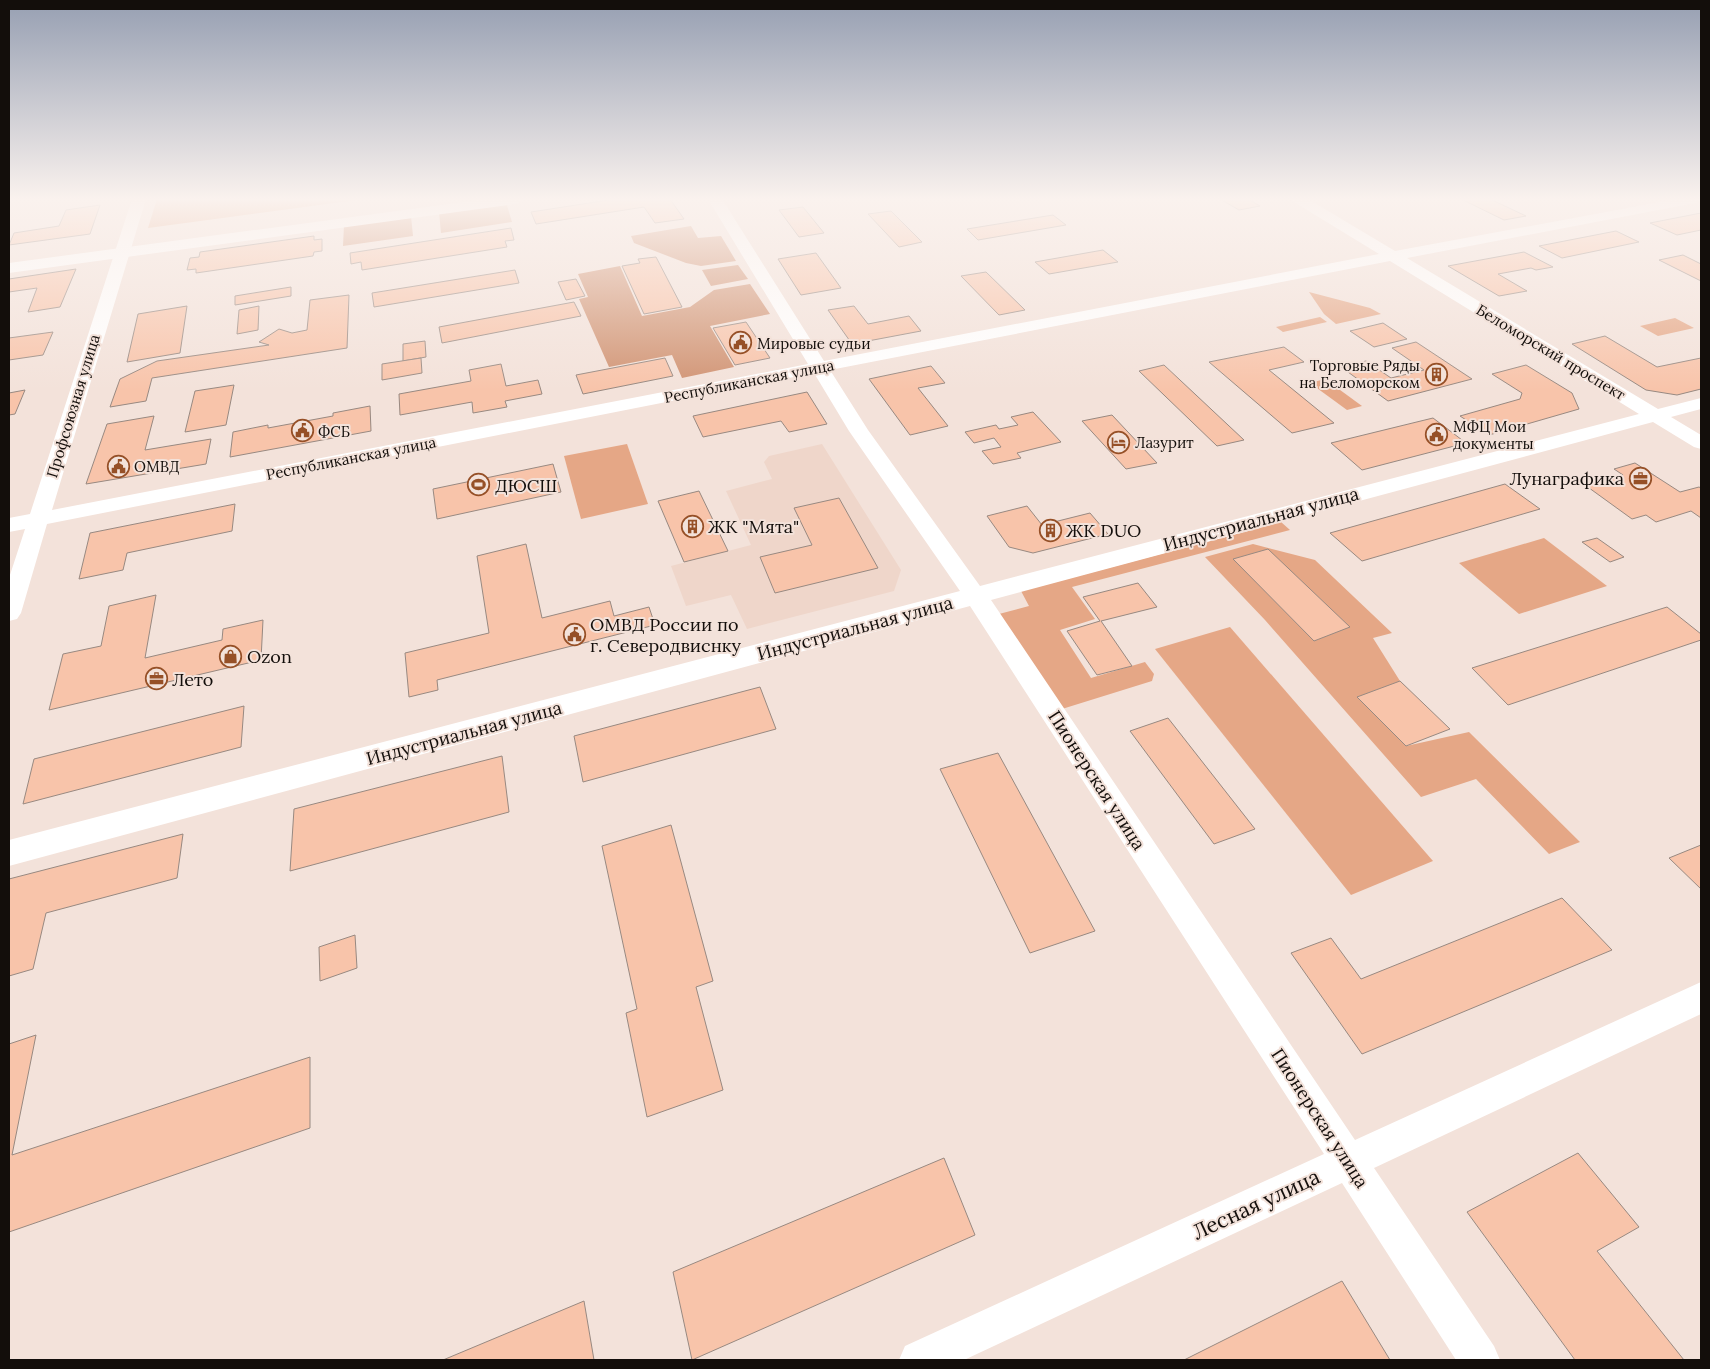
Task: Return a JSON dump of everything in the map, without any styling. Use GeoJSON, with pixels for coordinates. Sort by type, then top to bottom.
{"type":"FeatureCollection","features":[{"type":"Feature","properties":{"kind":"street"},"geometry":{"type":"LineString","coordinates":[[9,268],[45,263]]}},
{"type":"Feature","properties":{"kind":"street","name":"Профсоюзная улица"},"geometry":{"type":"LineString","coordinates":[[9,613],[119,263]]}},
{"type":"Feature","properties":{"kind":"street","name":"Пионерская улица"},"geometry":{"type":"LineString","coordinates":[[756,263],[860,431],[975,595],[1480,1360]]}},
{"type":"Feature","properties":{"kind":"street","name":"Республиканская улица"},"geometry":{"type":"LineString","coordinates":[[9,525],[1357,263]]}},
{"type":"Feature","properties":{"kind":"street","name":"Беломорский проспект"},"geometry":{"type":"LineString","coordinates":[[1404,263],[1701,443]]}},
{"type":"Feature","properties":{"kind":"street","name":"Индустриальная улица"},"geometry":{"type":"LineString","coordinates":[[9,853],[1701,403]]}},
{"type":"Feature","properties":{"kind":"street","name":"Лесная улица"},"geometry":{"type":"LineString","coordinates":[[919,1360],[1701,998]]}},
{"type":"Feature","properties":{"kind":"shaded area"},"geometry":{"type":"Polygon","coordinates":[[[686,263],[723,263],[701,266],[686,263]]]}},
{"type":"Feature","properties":{"kind":"shaded area"},"geometry":{"type":"Polygon","coordinates":[[[738,265],[748,279],[711,286],[702,270],[738,265]]]}},
{"type":"Feature","properties":{"kind":"shaded area"},"geometry":{"type":"Polygon","coordinates":[[[620,266],[642,316],[690,307],[714,290],[750,284],[770,314],[710,326],[734,367],[682,378],[672,355],[609,367],[579,299],[588,297],[578,274],[620,266]]]}},
{"type":"Feature","properties":{"kind":"shaded area"},"geometry":{"type":"Polygon","coordinates":[[[1309,292],[1370,308],[1381,314],[1336,324],[1324,314],[1309,292]]]}},
{"type":"Feature","properties":{"kind":"shaded area"},"geometry":{"type":"Polygon","coordinates":[[[1320,317],[1327,322],[1283,332],[1276,327],[1320,317]]]}},
{"type":"Feature","properties":{"kind":"shaded area"},"geometry":{"type":"Polygon","coordinates":[[[1675,318],[1694,328],[1658,336],[1640,326],[1675,318]]]}},
{"type":"Feature","properties":{"kind":"shaded area"},"geometry":{"type":"Polygon","coordinates":[[[1325,379],[1362,406],[1347,410],[1310,383],[1325,379]]]}},
{"type":"Feature","properties":{"kind":"shaded area"},"geometry":{"type":"Polygon","coordinates":[[[627,444],[648,504],[581,519],[564,456],[627,444]]]}},
{"type":"Feature","properties":{"kind":"shaded area"},"geometry":{"type":"Polygon","coordinates":[[[822,444],[901,570],[894,591],[747,629],[731,595],[686,606],[671,566],[751,545],[726,491],[772,479],[764,462],[769,456],[822,444]]]}},
{"type":"Feature","properties":{"kind":"shaded area"},"geometry":{"type":"Polygon","coordinates":[[[1281,522],[1290,530],[1072,587],[1095,619],[1060,630],[1091,678],[1145,662],[1154,674],[1152,681],[1062,709],[999,614],[1029,606],[1021,591],[1281,522]]]}},
{"type":"Feature","properties":{"kind":"shaded area"},"geometry":{"type":"Polygon","coordinates":[[[1544,538],[1607,586],[1519,614],[1459,563],[1544,538]]]}},
{"type":"Feature","properties":{"kind":"shaded area"},"geometry":{"type":"Polygon","coordinates":[[[1253,544],[1315,560],[1392,633],[1373,638],[1400,681],[1406,746],[1469,732],[1580,842],[1549,854],[1476,779],[1421,797],[1265,620],[1205,557],[1253,544]]]}},
{"type":"Feature","properties":{"kind":"shaded area"},"geometry":{"type":"Polygon","coordinates":[[[1230,627],[1433,861],[1351,895],[1155,649],[1230,627]]]}},
{"type":"Feature","properties":{"kind":"building"},"geometry":{"type":"Polygon","coordinates":[[[189,263],[266,263],[196,273],[196,269],[187,270],[189,263]]]}},
{"type":"Feature","properties":{"kind":"building"},"geometry":{"type":"Polygon","coordinates":[[[361,263],[407,263],[362,270],[361,263]]]}},
{"type":"Feature","properties":{"kind":"building"},"geometry":{"type":"Polygon","coordinates":[[[659,263],[682,307],[644,314],[622,266],[659,263]]]}},
{"type":"Feature","properties":{"kind":"building"},"geometry":{"type":"Polygon","coordinates":[[[780,263],[823,263],[841,288],[801,295],[780,263]]]}},
{"type":"Feature","properties":{"kind":"building"},"geometry":{"type":"Polygon","coordinates":[[[1036,263],[1113,263],[1049,274],[1036,263]]]}},
{"type":"Feature","properties":{"kind":"building"},"geometry":{"type":"Polygon","coordinates":[[[1465,263],[1545,263],[1553,267],[1536,270],[1531,268],[1498,274],[1527,291],[1499,296],[1448,266],[1465,263]]]}},
{"type":"Feature","properties":{"kind":"building"},"geometry":{"type":"Polygon","coordinates":[[[1665,263],[1701,264],[1701,281],[1665,263]]]}},
{"type":"Feature","properties":{"kind":"building"},"geometry":{"type":"Polygon","coordinates":[[[76,269],[60,307],[28,312],[37,288],[9,292],[9,279],[76,269]]]}},
{"type":"Feature","properties":{"kind":"building"},"geometry":{"type":"Polygon","coordinates":[[[515,270],[519,283],[374,307],[372,293],[515,270]]]}},
{"type":"Feature","properties":{"kind":"building"},"geometry":{"type":"Polygon","coordinates":[[[986,272],[1025,310],[999,315],[961,276],[986,272]]]}},
{"type":"Feature","properties":{"kind":"building"},"geometry":{"type":"Polygon","coordinates":[[[576,279],[585,296],[566,300],[558,282],[576,279]]]}},
{"type":"Feature","properties":{"kind":"building"},"geometry":{"type":"Polygon","coordinates":[[[291,287],[291,296],[235,305],[235,296],[291,287]]]}},
{"type":"Feature","properties":{"kind":"building"},"geometry":{"type":"Polygon","coordinates":[[[349,295],[347,348],[152,378],[146,401],[110,407],[120,379],[157,361],[269,345],[259,342],[279,329],[292,333],[307,330],[310,300],[349,295]]]}},
{"type":"Feature","properties":{"kind":"building"},"geometry":{"type":"Polygon","coordinates":[[[574,302],[581,316],[442,343],[439,327],[574,302]]]}},
{"type":"Feature","properties":{"kind":"building"},"geometry":{"type":"Polygon","coordinates":[[[187,306],[180,353],[127,362],[138,314],[187,306]]]}},
{"type":"Feature","properties":{"kind":"building"},"geometry":{"type":"Polygon","coordinates":[[[259,306],[258,330],[237,334],[239,310],[259,306]]]}},
{"type":"Feature","properties":{"kind":"building"},"geometry":{"type":"Polygon","coordinates":[[[854,306],[868,324],[909,316],[921,331],[852,344],[828,310],[854,306]]]}},
{"type":"Feature","properties":{"kind":"building","name":"Мировые судьи"},"geometry":{"type":"Polygon","coordinates":[[[746,322],[770,358],[735,365],[713,328],[746,322]]]}},
{"type":"Feature","properties":{"kind":"building"},"geometry":{"type":"Polygon","coordinates":[[[1383,323],[1407,339],[1374,347],[1350,331],[1383,323]]]}},
{"type":"Feature","properties":{"kind":"building"},"geometry":{"type":"Polygon","coordinates":[[[53,332],[43,355],[9,360],[9,338],[53,332]]]}},
{"type":"Feature","properties":{"kind":"building"},"geometry":{"type":"Polygon","coordinates":[[[1605,336],[1657,367],[1701,358],[1701,389],[1677,395],[1646,390],[1572,344],[1605,336]]]}},
{"type":"Feature","properties":{"kind":"building"},"geometry":{"type":"Polygon","coordinates":[[[425,341],[426,357],[403,361],[403,344],[425,341]]]}},
{"type":"Feature","properties":{"kind":"building","name":"Торговые Ряды на Беломорском"},"geometry":{"type":"Polygon","coordinates":[[[1416,342],[1472,379],[1388,401],[1341,367],[1366,361],[1391,378],[1424,370],[1392,348],[1416,342]]]}},
{"type":"Feature","properties":{"kind":"building"},"geometry":{"type":"Polygon","coordinates":[[[1284,347],[1304,362],[1269,370],[1334,423],[1292,433],[1209,362],[1284,347]]]}},
{"type":"Feature","properties":{"kind":"building"},"geometry":{"type":"Polygon","coordinates":[[[421,358],[422,373],[382,380],[382,364],[421,358]]]}},
{"type":"Feature","properties":{"kind":"building"},"geometry":{"type":"Polygon","coordinates":[[[665,358],[673,376],[583,394],[576,375],[665,358]]]}},
{"type":"Feature","properties":{"kind":"building"},"geometry":{"type":"Polygon","coordinates":[[[501,364],[506,386],[538,380],[542,394],[505,401],[507,407],[473,413],[472,402],[400,415],[399,394],[471,381],[469,370],[501,364]]]}},
{"type":"Feature","properties":{"kind":"building"},"geometry":{"type":"Polygon","coordinates":[[[1164,365],[1244,440],[1217,446],[1139,371],[1164,365]]]}},
{"type":"Feature","properties":{"kind":"building"},"geometry":{"type":"Polygon","coordinates":[[[1526,365],[1572,393],[1579,409],[1489,435],[1460,416],[1520,399],[1522,393],[1492,374],[1526,365]]]}},
{"type":"Feature","properties":{"kind":"building"},"geometry":{"type":"Polygon","coordinates":[[[931,366],[945,383],[918,388],[948,426],[910,435],[869,379],[931,366]]]}},
{"type":"Feature","properties":{"kind":"building"},"geometry":{"type":"Polygon","coordinates":[[[234,385],[226,425],[185,432],[195,391],[234,385]]]}},
{"type":"Feature","properties":{"kind":"building"},"geometry":{"type":"Polygon","coordinates":[[[25,390],[15,414],[9,415],[9,393],[25,390]]]}},
{"type":"Feature","properties":{"kind":"building"},"geometry":{"type":"Polygon","coordinates":[[[807,392],[827,424],[789,432],[781,421],[703,437],[693,416],[807,392]]]}},
{"type":"Feature","properties":{"kind":"building","name":"ФСБ"},"geometry":{"type":"Polygon","coordinates":[[[370,406],[371,431],[230,457],[233,432],[268,425],[268,428],[333,416],[333,413],[370,406]]]}},
{"type":"Feature","properties":{"kind":"building"},"geometry":{"type":"Polygon","coordinates":[[[1033,412],[1061,442],[1017,453],[1021,458],[993,464],[982,451],[1001,447],[994,438],[974,443],[965,432],[996,425],[999,429],[1018,425],[1011,417],[1033,412]]]}},
{"type":"Feature","properties":{"kind":"building"},"geometry":{"type":"Polygon","coordinates":[[[1112,415],[1157,463],[1126,469],[1082,421],[1112,415]]]}},
{"type":"Feature","properties":{"kind":"building"},"geometry":{"type":"Polygon","coordinates":[[[154,416],[145,450],[211,439],[206,464],[86,484],[107,424],[154,416]]]}},
{"type":"Feature","properties":{"kind":"building"},"geometry":{"type":"Polygon","coordinates":[[[1433,418],[1466,443],[1362,470],[1331,443],[1433,418]]]}},
{"type":"Feature","properties":{"kind":"building"},"geometry":{"type":"Polygon","coordinates":[[[1635,463],[1680,492],[1701,488],[1701,518],[1691,511],[1656,522],[1646,515],[1632,519],[1585,485],[1623,475],[1614,469],[1635,463]]]}},
{"type":"Feature","properties":{"kind":"building"},"geometry":{"type":"Polygon","coordinates":[[[553,464],[561,492],[437,519],[433,489],[553,464]]]}},
{"type":"Feature","properties":{"kind":"building"},"geometry":{"type":"Polygon","coordinates":[[[1505,484],[1540,509],[1362,561],[1330,533],[1505,484]]]}},
{"type":"Feature","properties":{"kind":"building","name":"ЖК \"Мята\""},"geometry":{"type":"Polygon","coordinates":[[[699,491],[728,551],[684,562],[658,501],[699,491]]]}},
{"type":"Feature","properties":{"kind":"building"},"geometry":{"type":"Polygon","coordinates":[[[839,498],[878,568],[775,593],[760,557],[812,545],[794,508],[839,498]]]}},
{"type":"Feature","properties":{"kind":"building"},"geometry":{"type":"Polygon","coordinates":[[[235,504],[232,531],[127,553],[123,570],[79,579],[90,533],[235,504]]]}},
{"type":"Feature","properties":{"kind":"building","name":"ЖК DUO"},"geometry":{"type":"Polygon","coordinates":[[[1027,506],[1042,525],[1090,513],[1108,534],[1033,553],[1009,547],[987,516],[1027,506]]]}},
{"type":"Feature","properties":{"kind":"building"},"geometry":{"type":"Polygon","coordinates":[[[1597,538],[1624,557],[1610,562],[1582,542],[1597,538]]]}},
{"type":"Feature","properties":{"kind":"building"},"geometry":{"type":"Polygon","coordinates":[[[526,544],[542,618],[610,601],[614,616],[649,607],[655,625],[437,680],[438,690],[409,697],[405,653],[489,633],[477,556],[526,544]]]}},
{"type":"Feature","properties":{"kind":"building"},"geometry":{"type":"Polygon","coordinates":[[[1268,549],[1350,627],[1314,641],[1233,559],[1268,549]]]}},
{"type":"Feature","properties":{"kind":"building"},"geometry":{"type":"Polygon","coordinates":[[[1138,583],[1157,607],[1101,621],[1132,666],[1097,675],[1067,631],[1100,621],[1083,597],[1138,583]]]}},
{"type":"Feature","properties":{"kind":"building"},"geometry":{"type":"Polygon","coordinates":[[[156,595],[145,658],[222,640],[223,629],[263,620],[261,660],[49,710],[63,654],[101,646],[109,606],[156,595]]]}},
{"type":"Feature","properties":{"kind":"building"},"geometry":{"type":"Polygon","coordinates":[[[1667,607],[1701,634],[1701,640],[1508,705],[1472,668],[1667,607]]]}},
{"type":"Feature","properties":{"kind":"building"},"geometry":{"type":"Polygon","coordinates":[[[1400,681],[1450,729],[1406,746],[1357,697],[1400,681]]]}},
{"type":"Feature","properties":{"kind":"building"},"geometry":{"type":"Polygon","coordinates":[[[760,687],[776,729],[583,782],[574,736],[760,687]]]}},
{"type":"Feature","properties":{"kind":"building"},"geometry":{"type":"Polygon","coordinates":[[[244,706],[241,747],[23,804],[34,759],[244,706]]]}},
{"type":"Feature","properties":{"kind":"building"},"geometry":{"type":"Polygon","coordinates":[[[1168,718],[1255,829],[1214,844],[1130,731],[1168,718]]]}},
{"type":"Feature","properties":{"kind":"building"},"geometry":{"type":"Polygon","coordinates":[[[998,753],[1095,931],[1030,953],[940,769],[998,753]]]}},
{"type":"Feature","properties":{"kind":"building"},"geometry":{"type":"Polygon","coordinates":[[[502,756],[509,812],[290,871],[294,809],[502,756]]]}},
{"type":"Feature","properties":{"kind":"building"},"geometry":{"type":"Polygon","coordinates":[[[671,825],[713,981],[696,987],[723,1090],[647,1117],[626,1013],[637,1009],[602,846],[671,825]]]}},
{"type":"Feature","properties":{"kind":"building"},"geometry":{"type":"Polygon","coordinates":[[[183,834],[177,878],[46,913],[33,969],[9,976],[9,879],[183,834]]]}},
{"type":"Feature","properties":{"kind":"building"},"geometry":{"type":"Polygon","coordinates":[[[1701,845],[1701,889],[1669,858],[1701,845]]]}},
{"type":"Feature","properties":{"kind":"building"},"geometry":{"type":"Polygon","coordinates":[[[1562,898],[1612,950],[1362,1054],[1291,953],[1331,938],[1361,979],[1562,898]]]}},
{"type":"Feature","properties":{"kind":"building"},"geometry":{"type":"Polygon","coordinates":[[[355,935],[357,968],[320,981],[319,947],[355,935]]]}},
{"type":"Feature","properties":{"kind":"building"},"geometry":{"type":"Polygon","coordinates":[[[36,1035],[12,1155],[310,1057],[310,1128],[9,1232],[9,1044],[36,1035]]]}},
{"type":"Feature","properties":{"kind":"building"},"geometry":{"type":"Polygon","coordinates":[[[1578,1153],[1639,1227],[1597,1251],[1684,1360],[1575,1360],[1467,1212],[1578,1153]]]}},
{"type":"Feature","properties":{"kind":"building"},"geometry":{"type":"Polygon","coordinates":[[[944,1158],[975,1235],[692,1360],[673,1272],[944,1158]]]}},
{"type":"Feature","properties":{"kind":"building"},"geometry":{"type":"Polygon","coordinates":[[[1342,1281],[1390,1360],[1184,1360],[1342,1281]]]}},
{"type":"Feature","properties":{"kind":"building"},"geometry":{"type":"Polygon","coordinates":[[[584,1301],[594,1360],[443,1360],[584,1301]]]}},
{"type":"Feature","properties":{"kind":"place","name":"Мировые судьи"},"geometry":{"type":"Point","coordinates":[741,343]}},
{"type":"Feature","properties":{"kind":"place","name":"Торговые Ряды на Беломорском"},"geometry":{"type":"Point","coordinates":[1436,374]}},
{"type":"Feature","properties":{"kind":"place","name":"ФСБ"},"geometry":{"type":"Point","coordinates":[302,431]}},
{"type":"Feature","properties":{"kind":"place","name":"МФЦ Мои документы"},"geometry":{"type":"Point","coordinates":[1437,435]}},
{"type":"Feature","properties":{"kind":"place","name":"Лазурит"},"geometry":{"type":"Point","coordinates":[1119,442]}},
{"type":"Feature","properties":{"kind":"place","name":"ОМВД"},"geometry":{"type":"Point","coordinates":[118,466]}},
{"type":"Feature","properties":{"kind":"place","name":"Лунаграфика"},"geometry":{"type":"Point","coordinates":[1640,478]}},
{"type":"Feature","properties":{"kind":"place","name":"ДЮСШ"},"geometry":{"type":"Point","coordinates":[479,485]}},
{"type":"Feature","properties":{"kind":"place","name":"ЖК \"Мята\""},"geometry":{"type":"Point","coordinates":[692,526]}},
{"type":"Feature","properties":{"kind":"place","name":"ЖК DUO"},"geometry":{"type":"Point","coordinates":[1050,530]}},
{"type":"Feature","properties":{"kind":"place","name":"ОМВД России по г. Северодвиснку"},"geometry":{"type":"Point","coordinates":[574,634]}},
{"type":"Feature","properties":{"kind":"place","name":"Ozon"},"geometry":{"type":"Point","coordinates":[231,656]}},
{"type":"Feature","properties":{"kind":"place","name":"Лето"},"geometry":{"type":"Point","coordinates":[156,679]}}]}
